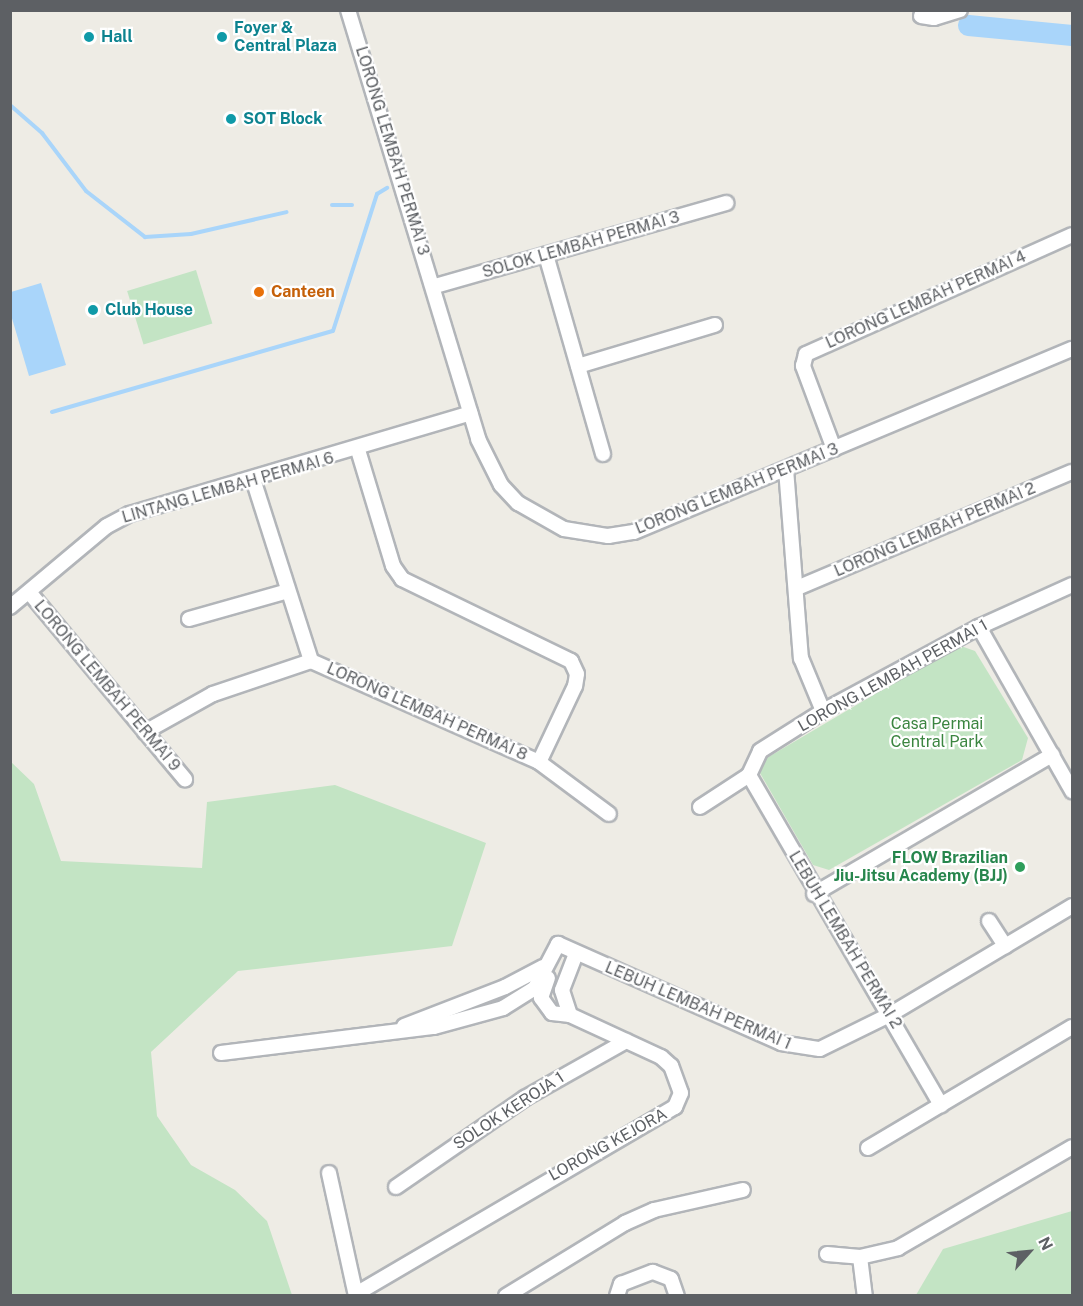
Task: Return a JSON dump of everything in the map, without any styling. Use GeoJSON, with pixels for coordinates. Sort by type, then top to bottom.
{"type":"FeatureCollection","features":[{"type":"Feature","properties":{"kind":"street","name":"LORONG LEMBAH PERMAI 3"},"geometry":{"type":"LineString","coordinates":[[348,10],[435,286],[470,413],[489,466],[518,504],[564,529],[587,534],[634,532],[1072,349]]}},
{"type":"Feature","properties":{"kind":"street"},"geometry":{"type":"LineString","coordinates":[[921,16],[934,18],[960,10]]}},
{"type":"Feature","properties":{"kind":"street","name":"SOLOK LEMBAH PERMAI 3"},"geometry":{"type":"LineString","coordinates":[[435,286],[726,203]]}},
{"type":"Feature","properties":{"kind":"street","name":"LORONG LEMBAH PERMAI 4"},"geometry":{"type":"LineString","coordinates":[[834,449],[803,366],[806,354],[1072,235]]}},
{"type":"Feature","properties":{"kind":"street"},"geometry":{"type":"LineString","coordinates":[[546,255],[603,454]]}},
{"type":"Feature","properties":{"kind":"street"},"geometry":{"type":"LineString","coordinates":[[578,366],[715,325]]}},
{"type":"Feature","properties":{"kind":"street","name":"LINTANG LEMBAH PERMAI 6"},"geometry":{"type":"LineString","coordinates":[[10,607],[118,519],[358,450],[470,413]]}},
{"type":"Feature","properties":{"kind":"street"},"geometry":{"type":"LineString","coordinates":[[358,450],[393,566],[402,579],[565,655],[577,674],[575,686],[539,762]]}},
{"type":"Feature","properties":{"kind":"street"},"geometry":{"type":"LineString","coordinates":[[786,469],[801,658],[823,711]]}},
{"type":"Feature","properties":{"kind":"street","name":"LORONG LEMBAH PERMAI 2"},"geometry":{"type":"LineString","coordinates":[[797,588],[1072,472]]}},
{"type":"Feature","properties":{"kind":"street","name":"LORONG LEMBAH PERMAI 8"},"geometry":{"type":"LineString","coordinates":[[253,479],[311,661],[539,762],[609,814]]}},
{"type":"Feature","properties":{"kind":"street","name":"LORONG LEMBAH PERMAI 1"},"geometry":{"type":"LineString","coordinates":[[700,807],[749,775],[760,751],[823,711],[979,627],[1072,585]]}},
{"type":"Feature","properties":{"kind":"street"},"geometry":{"type":"LineString","coordinates":[[189,619],[288,591]]}},
{"type":"Feature","properties":{"kind":"street","name":"LORONG LEMBAH PERMAI 9"},"geometry":{"type":"LineString","coordinates":[[28,592],[185,779]]}},
{"type":"Feature","properties":{"kind":"street"},"geometry":{"type":"LineString","coordinates":[[979,627],[1072,791]]}},
{"type":"Feature","properties":{"kind":"street"},"geometry":{"type":"LineString","coordinates":[[145,732],[213,694],[311,661]]}},
{"type":"Feature","properties":{"kind":"street"},"geometry":{"type":"LineString","coordinates":[[814,894],[1052,755]]}},
{"type":"Feature","properties":{"kind":"street","name":"LEBUH LEMBAH PERMAI 2"},"geometry":{"type":"LineString","coordinates":[[749,775],[814,894],[891,1014],[941,1105]]}},
{"type":"Feature","properties":{"kind":"street","name":"LEBUH LEMBAH PERMAI 1"},"geometry":{"type":"LineString","coordinates":[[570,950],[801,1050],[820,1049],[891,1014],[1072,906]]}},
{"type":"Feature","properties":{"kind":"street"},"geometry":{"type":"LineString","coordinates":[[989,921],[1005,946]]}},
{"type":"Feature","properties":{"kind":"street"},"geometry":{"type":"LineString","coordinates":[[220,1053],[434,1027],[519,1002],[535,988],[543,967],[555,946],[570,950],[562,990],[570,1015]]}},
{"type":"Feature","properties":{"kind":"street","name":"LORONG KEJORA"},"geometry":{"type":"LineString","coordinates":[[356,1295],[675,1107],[681,1094],[671,1066],[626,1041],[570,1015],[552,1013],[541,998],[570,950]]}},
{"type":"Feature","properties":{"kind":"street"},"geometry":{"type":"LineString","coordinates":[[397,1030],[543,967]]}},
{"type":"Feature","properties":{"kind":"street"},"geometry":{"type":"LineString","coordinates":[[868,1148],[1072,1027]]}},
{"type":"Feature","properties":{"kind":"street","name":"SOLOK KEROJA 1"},"geometry":{"type":"LineString","coordinates":[[396,1187],[525,1098],[626,1041]]}},
{"type":"Feature","properties":{"kind":"street"},"geometry":{"type":"LineString","coordinates":[[827,1254],[861,1257],[879,1255],[919,1238],[1072,1147]]}},
{"type":"Feature","properties":{"kind":"street"},"geometry":{"type":"LineString","coordinates":[[329,1173],[356,1295]]}},
{"type":"Feature","properties":{"kind":"street"},"geometry":{"type":"LineString","coordinates":[[506,1296],[523,1291],[625,1223],[654,1210],[743,1190]]}},
{"type":"Feature","properties":{"kind":"street"},"geometry":{"type":"LineString","coordinates":[[861,1257],[865,1296]]}},
{"type":"Feature","properties":{"kind":"street"},"geometry":{"type":"LineString","coordinates":[[617,1296],[621,1284],[659,1272],[671,1279],[677,1296]]}},
{"type":"Feature","properties":{"kind":"green space"},"geometry":{"type":"Polygon","coordinates":[[[196,270],[212,324],[144,345],[127,291],[196,270]]]}},
{"type":"Feature","properties":{"kind":"green space","name":"Casa Permai Central Park"},"geometry":{"type":"Polygon","coordinates":[[[958,645],[975,651],[1028,738],[1022,760],[829,870],[813,865],[760,773],[765,759],[958,645]]]}},
{"type":"Feature","properties":{"kind":"green space"},"geometry":{"type":"Polygon","coordinates":[[[10,761],[34,784],[61,861],[202,868],[207,802],[335,785],[486,843],[452,946],[238,971],[151,1052],[157,1116],[191,1165],[235,1190],[267,1221],[292,1295],[11,1295],[10,761]]]}},
{"type":"Feature","properties":{"kind":"green space"},"geometry":{"type":"Polygon","coordinates":[[[1072,1211],[1072,1295],[916,1295],[943,1249],[1072,1211]]]}},
{"type":"Feature","properties":{"kind":"water"},"geometry":{"type":"Polygon","coordinates":[[[41,283],[66,365],[29,376],[11,315],[11,292],[41,283]]]}},
{"type":"Feature","properties":{"kind":"waterway"},"geometry":{"type":"LineString","coordinates":[[968,25],[1072,35]]}},
{"type":"Feature","properties":{"kind":"waterway"},"geometry":{"type":"LineString","coordinates":[[10,105],[42,133],[86,191],[145,237],[191,234],[287,212]]}},
{"type":"Feature","properties":{"kind":"waterway"},"geometry":{"type":"LineString","coordinates":[[52,412],[333,331],[377,194],[387,188]]}},
{"type":"Feature","properties":{"kind":"waterway"},"geometry":{"type":"LineString","coordinates":[[332,205],[352,205]]}},
{"type":"Feature","properties":{"kind":"place","name":"Hall"},"geometry":{"type":"Point","coordinates":[89,37]}},
{"type":"Feature","properties":{"kind":"place","name":"Foyer & Central Plaza"},"geometry":{"type":"Point","coordinates":[222,37]}},
{"type":"Feature","properties":{"kind":"place","name":"SOT Block"},"geometry":{"type":"Point","coordinates":[231,119]}},
{"type":"Feature","properties":{"kind":"place","name":"Canteen"},"geometry":{"type":"Point","coordinates":[259,292]}},
{"type":"Feature","properties":{"kind":"place","name":"Club House"},"geometry":{"type":"Point","coordinates":[93,310]}},
{"type":"Feature","properties":{"kind":"place","name":"FLOW Brazilian Jiu-Jitsu Academy (BJJ)"},"geometry":{"type":"Point","coordinates":[1020,867]}}]}
